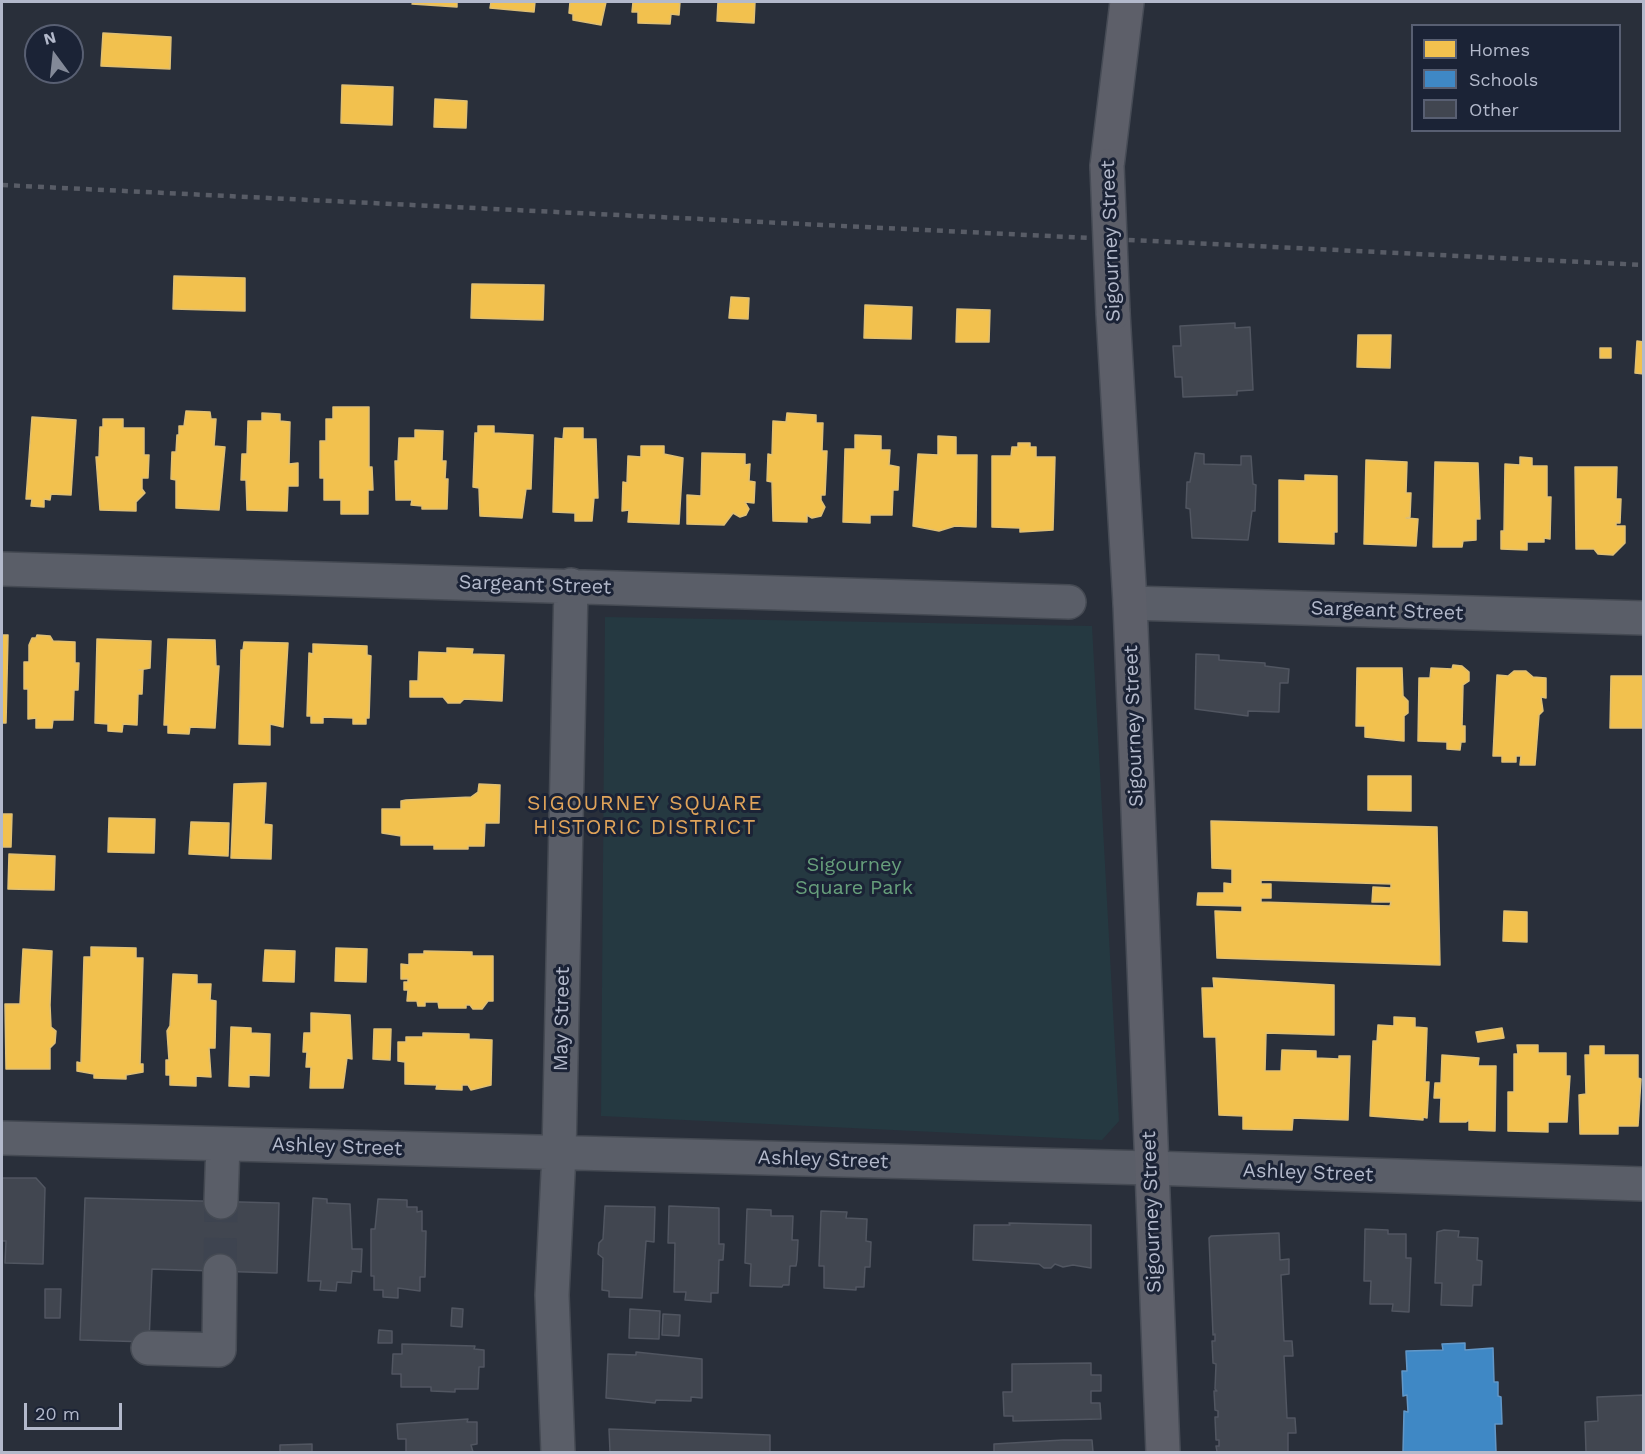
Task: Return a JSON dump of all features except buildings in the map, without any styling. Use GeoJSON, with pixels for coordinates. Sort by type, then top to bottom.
{"type":"FeatureCollection","features":[{"type":"Feature","properties":{"kind":"main road","name":"Sigourney Street"},"geometry":{"type":"LineString","coordinates":[[1127,2],[1107,166],[1130,603],[1150,1168],[1163,1452]]}},
{"type":"Feature","properties":{"kind":"street","name":"Sargeant Street"},"geometry":{"type":"LineString","coordinates":[[2,569],[1068,602]]}},
{"type":"Feature","properties":{"kind":"street","name":"May Street"},"geometry":{"type":"LineString","coordinates":[[558,1452],[552,1295],[559,1153],[571,585]]}},
{"type":"Feature","properties":{"kind":"street","name":"Sargeant Street"},"geometry":{"type":"LineString","coordinates":[[1130,603],[1644,618]]}},
{"type":"Feature","properties":{"kind":"street","name":"Ashley Street"},"geometry":{"type":"LineString","coordinates":[[2,1138],[1150,1168],[1644,1185]]}},
{"type":"Feature","properties":{"kind":"street"},"geometry":{"type":"LineString","coordinates":[[221,1202],[223,1144]]}},
{"type":"Feature","properties":{"kind":"street"},"geometry":{"type":"LineString","coordinates":[[148,1348],[219,1350],[220,1271]]}},
{"type":"Feature","properties":{"kind":"green space","name":"Sigourney Square Park"},"geometry":{"type":"Polygon","coordinates":[[[605,617],[1092,626],[1119,1121],[1102,1140],[601,1116],[605,617]]]}},
{"type":"Feature","properties":{"kind":"tunnel"},"geometry":{"type":"LineString","coordinates":[[220,1271],[221,1202]]}},
{"type":"Feature","properties":{"kind":"railway"},"geometry":{"type":"LineString","coordinates":[[2,185],[1644,265]]}},
{"type":"Feature","properties":{"kind":"district","name":"SIGOURNEY SQUARE HISTORIC DISTRICT"},"geometry":{"type":"Point","coordinates":[645,816]}}]}
